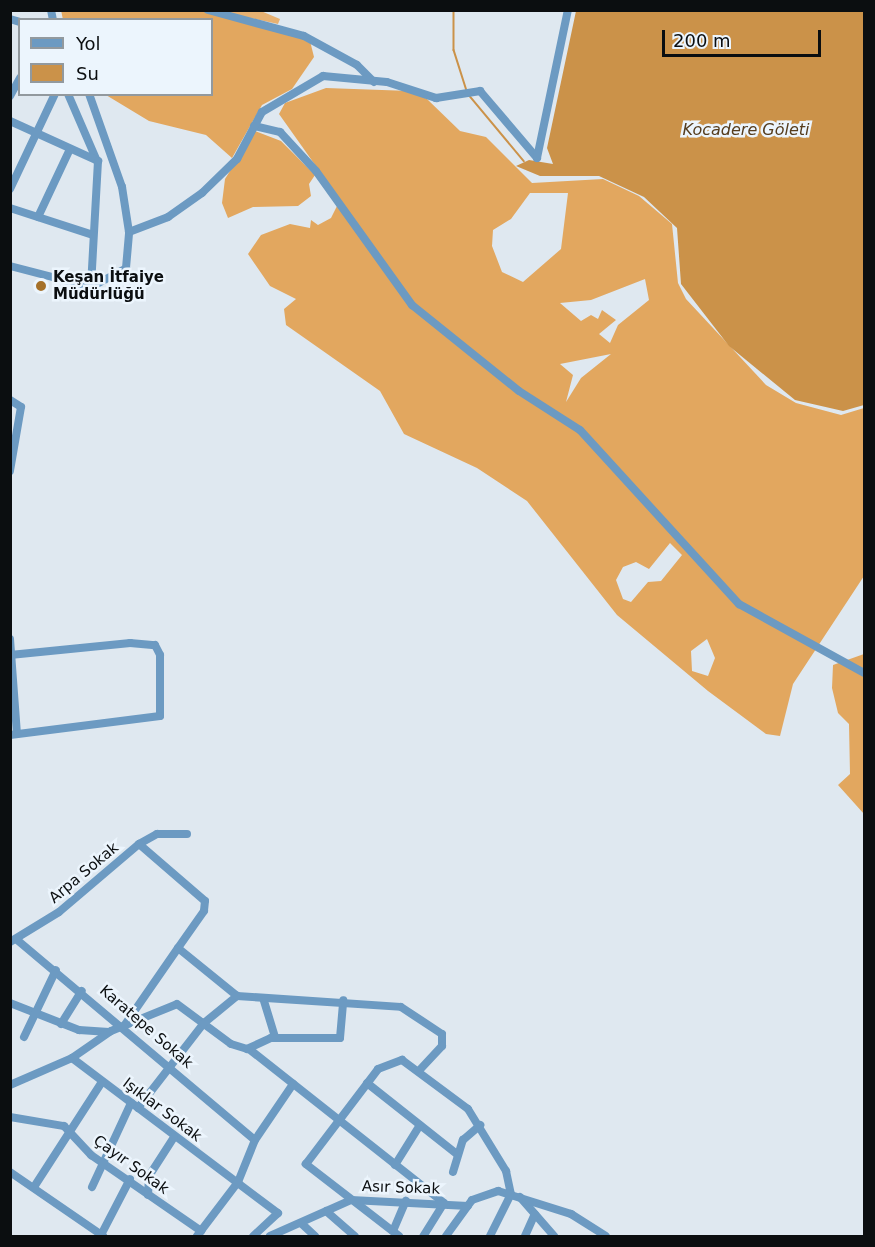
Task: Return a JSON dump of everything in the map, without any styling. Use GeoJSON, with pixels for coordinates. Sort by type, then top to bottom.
{"type":"FeatureCollection","features":[{"type":"Feature","properties":{"kind":"street"},"geometry":{"type":"LineString","coordinates":[[208,10],[304,36],[357,65],[374,82]]}},
{"type":"Feature","properties":{"kind":"street"},"geometry":{"type":"LineString","coordinates":[[129,232],[168,217],[202,193],[237,159],[265,110],[314,78],[374,82],[441,98],[471,90],[486,94],[530,154],[539,156],[568,10]]}},
{"type":"Feature","properties":{"kind":"street"},"geometry":{"type":"LineString","coordinates":[[10,96],[18,82]]}},
{"type":"Feature","properties":{"kind":"street"},"geometry":{"type":"LineString","coordinates":[[10,189],[54,96]]}},
{"type":"Feature","properties":{"kind":"street"},"geometry":{"type":"LineString","coordinates":[[69,96],[98,161],[92,287]]}},
{"type":"Feature","properties":{"kind":"street"},"geometry":{"type":"LineString","coordinates":[[10,266],[92,287],[126,268],[129,232],[110,144],[90,96]]}},
{"type":"Feature","properties":{"kind":"street"},"geometry":{"type":"LineString","coordinates":[[10,121],[98,161]]}},
{"type":"Feature","properties":{"kind":"street"},"geometry":{"type":"LineString","coordinates":[[254,126],[280,132],[316,171],[412,305],[519,391],[580,430],[739,604],[864,673]]}},
{"type":"Feature","properties":{"kind":"street"},"geometry":{"type":"LineString","coordinates":[[38,217],[70,149]]}},
{"type":"Feature","properties":{"kind":"street"},"geometry":{"type":"LineString","coordinates":[[10,208],[93,235]]}},
{"type":"Feature","properties":{"kind":"street"},"geometry":{"type":"LineString","coordinates":[[10,400],[21,409],[10,471]]}},
{"type":"Feature","properties":{"kind":"street"},"geometry":{"type":"LineString","coordinates":[[10,639],[14,735],[160,716],[160,655],[155,645],[130,643],[11,655]]}},
{"type":"Feature","properties":{"kind":"street"},"geometry":{"type":"LineString","coordinates":[[140,844],[157,834],[187,834]]}},
{"type":"Feature","properties":{"kind":"street","name":"Arpa Sokak"},"geometry":{"type":"LineString","coordinates":[[13,941],[59,912],[140,844],[205,903],[178,948]]}},
{"type":"Feature","properties":{"kind":"street","name":"Karatepe Sokak"},"geometry":{"type":"LineString","coordinates":[[13,941],[82,991],[255,1140]]}},
{"type":"Feature","properties":{"kind":"street"},"geometry":{"type":"LineString","coordinates":[[124,1027],[178,948],[237,996],[264,1001],[343,1000],[396,1005],[437,1026],[442,1044],[419,1071]]}},
{"type":"Feature","properties":{"kind":"street"},"geometry":{"type":"LineString","coordinates":[[24,1037],[56,970]]}},
{"type":"Feature","properties":{"kind":"street"},"geometry":{"type":"LineString","coordinates":[[61,1024],[82,991]]}},
{"type":"Feature","properties":{"kind":"street"},"geometry":{"type":"LineString","coordinates":[[92,1187],[135,1106],[170,1067],[204,1023],[237,996]]}},
{"type":"Feature","properties":{"kind":"street"},"geometry":{"type":"LineString","coordinates":[[254,1050],[275,1037],[340,1038],[343,1000]]}},
{"type":"Feature","properties":{"kind":"street"},"geometry":{"type":"LineString","coordinates":[[264,1001],[275,1037]]}},
{"type":"Feature","properties":{"kind":"street"},"geometry":{"type":"LineString","coordinates":[[10,1003],[61,1024],[93,1033],[124,1027],[179,1004],[231,1044],[254,1050],[293,1084],[444,1203],[423,1236]]}},
{"type":"Feature","properties":{"kind":"street"},"geometry":{"type":"LineString","coordinates":[[10,1084],[72,1058],[111,1031],[115,1019]]}},
{"type":"Feature","properties":{"kind":"street","name":"Işıklar Sokak"},"geometry":{"type":"LineString","coordinates":[[72,1058],[278,1213],[253,1236]]}},
{"type":"Feature","properties":{"kind":"street"},"geometry":{"type":"LineString","coordinates":[[406,1201],[396,1234],[306,1164],[381,1066],[400,1060],[419,1071],[462,1104],[480,1125],[506,1171],[515,1196],[554,1236]]}},
{"type":"Feature","properties":{"kind":"street"},"geometry":{"type":"LineString","coordinates":[[34,1187],[67,1129],[102,1082]]}},
{"type":"Feature","properties":{"kind":"street"},"geometry":{"type":"LineString","coordinates":[[367,1083],[457,1154]]}},
{"type":"Feature","properties":{"kind":"street"},"geometry":{"type":"LineString","coordinates":[[199,1233],[238,1182],[255,1140],[293,1084]]}},
{"type":"Feature","properties":{"kind":"street"},"geometry":{"type":"LineString","coordinates":[[10,1117],[67,1129]]}},
{"type":"Feature","properties":{"kind":"street"},"geometry":{"type":"LineString","coordinates":[[395,1165],[420,1125]]}},
{"type":"Feature","properties":{"kind":"street"},"geometry":{"type":"LineString","coordinates":[[453,1172],[457,1154],[466,1136],[480,1125]]}},
{"type":"Feature","properties":{"kind":"street","name":"Çayır Sokak"},"geometry":{"type":"LineString","coordinates":[[67,1129],[105,1164],[130,1179],[199,1233]]}},
{"type":"Feature","properties":{"kind":"street"},"geometry":{"type":"LineString","coordinates":[[148,1195],[150,1176],[174,1137]]}},
{"type":"Feature","properties":{"kind":"street"},"geometry":{"type":"LineString","coordinates":[[10,1172],[102,1236],[130,1179]]}},
{"type":"Feature","properties":{"kind":"street"},"geometry":{"type":"LineString","coordinates":[[446,1236],[468,1206],[494,1192],[515,1196],[571,1214],[606,1236]]}},
{"type":"Feature","properties":{"kind":"street"},"geometry":{"type":"LineString","coordinates":[[490,1236],[515,1196]]}},
{"type":"Feature","properties":{"kind":"street","name":"Asır Sokak"},"geometry":{"type":"LineString","coordinates":[[270,1236],[288,1234],[326,1211],[353,1200],[468,1206]]}},
{"type":"Feature","properties":{"kind":"street"},"geometry":{"type":"LineString","coordinates":[[326,1211],[355,1236]]}},
{"type":"Feature","properties":{"kind":"street"},"geometry":{"type":"LineString","coordinates":[[525,1236],[535,1214]]}},
{"type":"Feature","properties":{"kind":"street"},"geometry":{"type":"LineString","coordinates":[[302,1224],[315,1236]]}},
{"type":"Feature","properties":{"kind":"shaded area"},"geometry":{"type":"Polygon","coordinates":[[[61,10],[201,11],[310,41],[314,57],[292,89],[262,105],[232,158],[206,135],[149,121],[108,96],[213,96],[213,18],[63,18],[61,10]]]}},
{"type":"Feature","properties":{"kind":"shaded area"},"geometry":{"type":"Polygon","coordinates":[[[218,11],[261,11],[280,19],[278,24],[218,11]]]}},
{"type":"Feature","properties":{"kind":"shaded area"},"geometry":{"type":"Polygon","coordinates":[[[326,88],[410,91],[427,99],[460,131],[486,137],[532,183],[603,179],[639,196],[672,224],[678,283],[686,299],[766,385],[796,403],[841,415],[864,408],[864,576],[793,684],[780,736],[766,734],[708,691],[617,615],[527,501],[477,468],[404,434],[380,391],[286,325],[284,309],[296,299],[270,286],[248,254],[261,235],[290,224],[310,228],[311,220],[318,225],[331,218],[340,200],[279,114],[285,103],[326,88]],[[530,193],[511,219],[493,230],[492,246],[502,272],[523,282],[561,249],[568,193],[530,193]],[[645,279],[591,300],[560,303],[581,321],[591,315],[598,319],[602,310],[616,320],[599,334],[610,343],[618,325],[649,300],[645,279]],[[611,354],[560,364],[573,375],[566,402],[581,378],[611,354]],[[670,543],[649,569],[636,562],[623,567],[616,580],[623,599],[631,602],[648,582],[661,581],[682,555],[670,543]],[[707,639],[691,651],[692,671],[708,676],[715,658],[707,639]]]}},
{"type":"Feature","properties":{"kind":"shaded area"},"geometry":{"type":"Polygon","coordinates":[[[255,131],[281,141],[315,175],[309,184],[311,196],[298,206],[253,207],[228,218],[222,203],[225,179],[255,131]]]}},
{"type":"Feature","properties":{"kind":"shaded area"},"geometry":{"type":"Polygon","coordinates":[[[864,654],[864,814],[838,785],[850,774],[849,724],[838,713],[832,688],[833,665],[864,654]]]}},
{"type":"Feature","properties":{"kind":"water","name":"Kocadere Göleti"},"geometry":{"type":"Polygon","coordinates":[[[576,11],[864,11],[864,405],[843,411],[795,400],[729,346],[681,284],[677,228],[644,197],[599,176],[540,176],[516,166],[529,160],[553,164],[547,148],[576,11]]]}},
{"type":"Feature","properties":{"kind":"waterway"},"geometry":{"type":"LineString","coordinates":[[454,10],[454,50],[467,91]]}},
{"type":"Feature","properties":{"kind":"waterway"},"geometry":{"type":"LineString","coordinates":[[469,95],[524,161]]}},
{"type":"Feature","properties":{"kind":"place","name":"Keşan İtfaiye Müdürlüğü"},"geometry":{"type":"Point","coordinates":[41,286]}}]}
